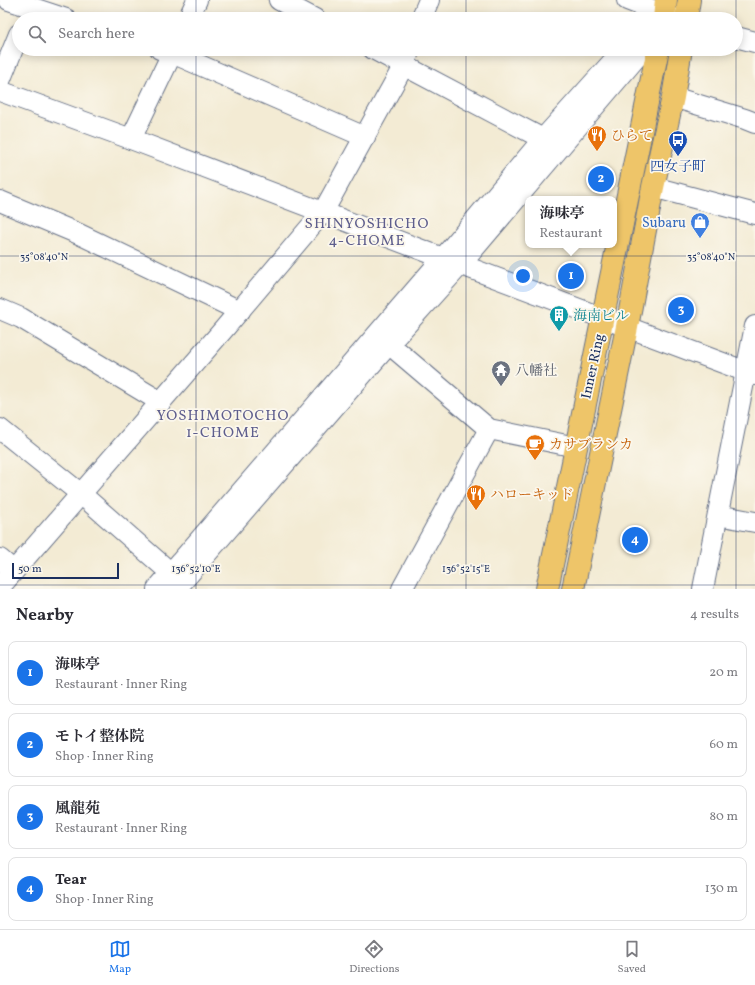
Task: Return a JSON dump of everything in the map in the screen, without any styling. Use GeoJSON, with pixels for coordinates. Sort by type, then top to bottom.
{"type":"FeatureCollection","features":[{"type":"Feature","properties":{"kind":"main road","name":"Inner Ring"},"geometry":{"type":"LineString","coordinates":[[617,245],[657,56]]}},
{"type":"Feature","properties":{"kind":"main road","name":"Inner Ring"},"geometry":{"type":"LineString","coordinates":[[573,589],[627,327],[680,56]]}},
{"type":"Feature","properties":{"kind":"main road","name":"Inner Ring"},"geometry":{"type":"LineString","coordinates":[[547,589],[616,248]]}},
{"type":"Feature","properties":{"kind":"street"},"geometry":{"type":"LineString","coordinates":[[9,0],[40,12]]}},
{"type":"Feature","properties":{"kind":"street"},"geometry":{"type":"LineString","coordinates":[[191,12],[197,0]]}},
{"type":"Feature","properties":{"kind":"street"},"geometry":{"type":"LineString","coordinates":[[279,0],[302,12]]}},
{"type":"Feature","properties":{"kind":"street"},"geometry":{"type":"LineString","coordinates":[[424,12],[429,0]]}},
{"type":"Feature","properties":{"kind":"street"},"geometry":{"type":"LineString","coordinates":[[627,0],[673,11]]}},
{"type":"Feature","properties":{"kind":"street"},"geometry":{"type":"LineString","coordinates":[[743,39],[755,42]]}},
{"type":"Feature","properties":{"kind":"street"},"geometry":{"type":"LineString","coordinates":[[0,81],[12,51]]}},
{"type":"Feature","properties":{"kind":"street"},"geometry":{"type":"LineString","coordinates":[[131,139],[166,56]]}},
{"type":"Feature","properties":{"kind":"street"},"geometry":{"type":"LineString","coordinates":[[183,56],[365,137]]}},
{"type":"Feature","properties":{"kind":"street"},"geometry":{"type":"LineString","coordinates":[[158,589],[180,583],[389,344],[543,139],[618,56]]}},
{"type":"Feature","properties":{"kind":"street"},"geometry":{"type":"LineString","coordinates":[[180,583],[452,261],[638,56]]}},
{"type":"Feature","properties":{"kind":"street"},"geometry":{"type":"LineString","coordinates":[[0,587],[7,565],[81,494],[240,311],[323,212],[407,57],[543,139]]}},
{"type":"Feature","properties":{"kind":"street"},"geometry":{"type":"LineString","coordinates":[[0,91],[750,373]]}},
{"type":"Feature","properties":{"kind":"street"},"geometry":{"type":"LineString","coordinates":[[673,97],[745,118],[755,123]]}},
{"type":"Feature","properties":{"kind":"street"},"geometry":{"type":"LineString","coordinates":[[654,187],[755,214]]}},
{"type":"Feature","properties":{"kind":"street"},"geometry":{"type":"LineString","coordinates":[[0,201],[79,234],[240,311]]}},
{"type":"Feature","properties":{"kind":"street"},"geometry":{"type":"LineString","coordinates":[[0,309],[21,318],[161,402]]}},
{"type":"Feature","properties":{"kind":"street"},"geometry":{"type":"LineString","coordinates":[[703,589],[750,373],[755,326]]}},
{"type":"Feature","properties":{"kind":"street"},"geometry":{"type":"LineString","coordinates":[[389,344],[489,429],[576,447]]}},
{"type":"Feature","properties":{"kind":"street"},"geometry":{"type":"LineString","coordinates":[[0,429],[81,494],[180,583]]}},
{"type":"Feature","properties":{"kind":"street"},"geometry":{"type":"LineString","coordinates":[[402,589],[489,429]]}},
{"type":"Feature","properties":{"kind":"street"},"geometry":{"type":"LineString","coordinates":[[718,515],[755,522]]}},
{"type":"Feature","properties":{"kind":"place","name":"ひらて"},"geometry":{"type":"Point","coordinates":[597,152]}},
{"type":"Feature","properties":{"kind":"place","name":"四女子町"},"geometry":{"type":"Point","coordinates":[678,157]}},
{"type":"Feature","properties":{"kind":"place","name":"モトイ整体院"},"geometry":{"type":"Point","coordinates":[601,179]}},
{"type":"Feature","properties":{"kind":"place","name":"Subaru"},"geometry":{"type":"Point","coordinates":[700,239]}},
{"type":"Feature","properties":{"kind":"place","name":"海味亭"},"geometry":{"type":"Point","coordinates":[571,276]}},
{"type":"Feature","properties":{"kind":"place","name":"風龍苑"},"geometry":{"type":"Point","coordinates":[681,310]}},
{"type":"Feature","properties":{"kind":"place","name":"海南ビル"},"geometry":{"type":"Point","coordinates":[559,332]}},
{"type":"Feature","properties":{"kind":"place","name":"八幡社"},"geometry":{"type":"Point","coordinates":[501,387]}},
{"type":"Feature","properties":{"kind":"place","name":"カサブランカ"},"geometry":{"type":"Point","coordinates":[535,461]}},
{"type":"Feature","properties":{"kind":"place","name":"ハローキッド"},"geometry":{"type":"Point","coordinates":[476,511]}},
{"type":"Feature","properties":{"kind":"place","name":"Tear"},"geometry":{"type":"Point","coordinates":[635,540]}},
{"type":"Feature","properties":{"kind":"district","name":"SHINYOSHICHO 4-CHOME"},"geometry":{"type":"Point","coordinates":[367,232]}},
{"type":"Feature","properties":{"kind":"district","name":"YOSHIMOTOCHO 1-CHOME"},"geometry":{"type":"Point","coordinates":[223,424]}}]}
